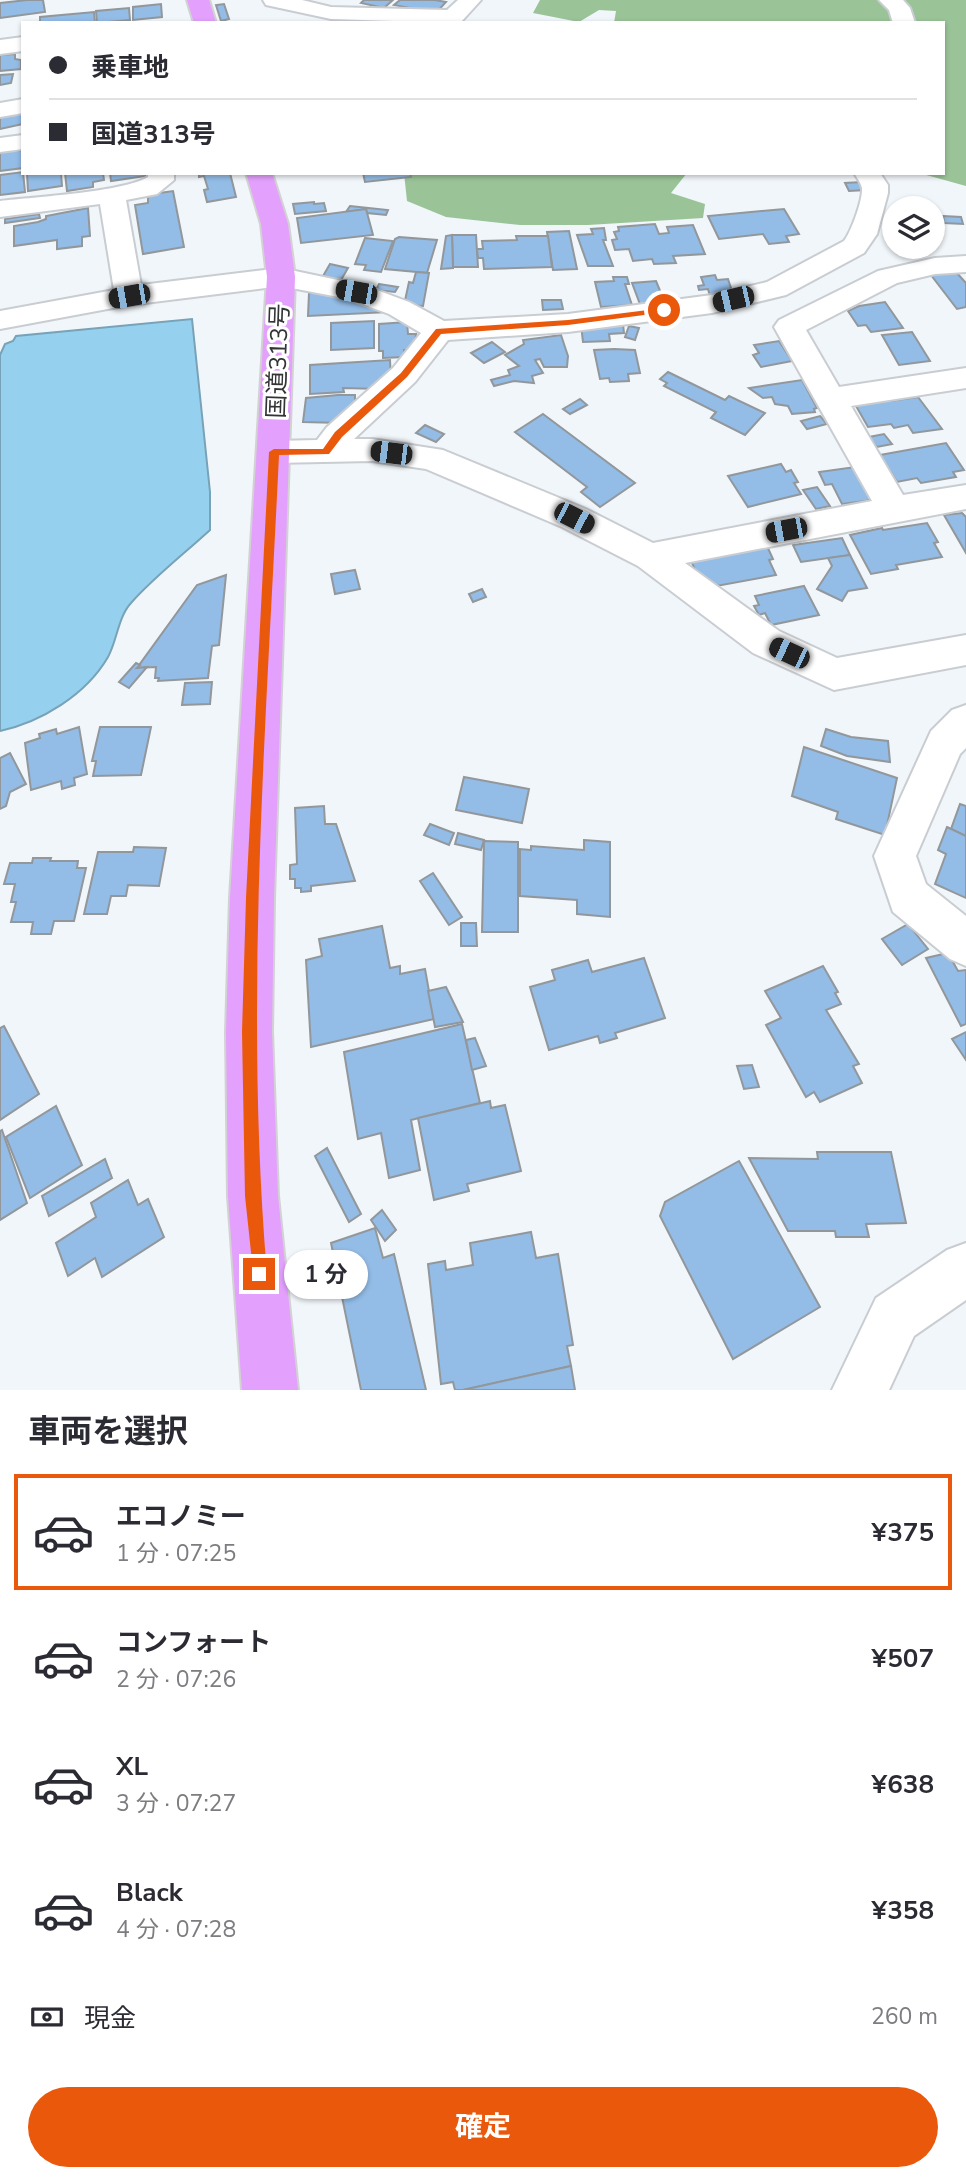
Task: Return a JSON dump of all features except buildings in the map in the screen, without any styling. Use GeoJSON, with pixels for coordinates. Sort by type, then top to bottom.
{"type":"FeatureCollection","features":[{"type":"Feature","properties":{"kind":"highway"},"geometry":{"type":"LineString","coordinates":[[198,0],[204,21]]}},
{"type":"Feature","properties":{"kind":"highway","name":"国道313号"},"geometry":{"type":"LineString","coordinates":[[260,175],[275,220],[281,277],[252,898],[249,1032],[253,1196],[270,1390]]}},
{"type":"Feature","properties":{"kind":"street"},"geometry":{"type":"LineString","coordinates":[[274,0],[320,5],[331,13],[453,17],[470,0]]}},
{"type":"Feature","properties":{"kind":"street"},"geometry":{"type":"LineString","coordinates":[[890,0],[899,8],[903,21]]}},
{"type":"Feature","properties":{"kind":"street"},"geometry":{"type":"LineString","coordinates":[[0,47],[21,44]]}},
{"type":"Feature","properties":{"kind":"street"},"geometry":{"type":"LineString","coordinates":[[0,110],[21,106]]}},
{"type":"Feature","properties":{"kind":"street"},"geometry":{"type":"LineString","coordinates":[[0,145],[21,142]]}},
{"type":"Feature","properties":{"kind":"street"},"geometry":{"type":"LineString","coordinates":[[0,209],[148,188],[161,180],[162,175]]}},
{"type":"Feature","properties":{"kind":"street"},"geometry":{"type":"LineString","coordinates":[[776,289],[854,247],[863,234],[875,192],[875,185],[868,175]]}},
{"type":"Feature","properties":{"kind":"street"},"geometry":{"type":"LineString","coordinates":[[112,195],[129,296]]}},
{"type":"Feature","properties":{"kind":"street"},"geometry":{"type":"LineString","coordinates":[[894,509],[789,327],[888,277],[935,266],[966,264]]}},
{"type":"Feature","properties":{"kind":"street"},"geometry":{"type":"LineString","coordinates":[[0,320],[129,296],[281,277],[356,292],[399,308],[439,331],[568,323],[712,304],[776,289],[800,289],[869,271],[896,268],[910,272]]}},
{"type":"Feature","properties":{"kind":"street"},"geometry":{"type":"LineString","coordinates":[[325,452],[338,435],[404,375],[439,331]]}},
{"type":"Feature","properties":{"kind":"street"},"geometry":{"type":"LineString","coordinates":[[830,399],[966,378]]}},
{"type":"Feature","properties":{"kind":"street"},"geometry":{"type":"LineString","coordinates":[[274,452],[372,450],[431,457],[574,518],[650,557],[766,642],[834,674],[966,650]]}},
{"type":"Feature","properties":{"kind":"street"},"geometry":{"type":"LineString","coordinates":[[650,557],[966,497]]}},
{"type":"Feature","properties":{"kind":"street"},"geometry":{"type":"LineString","coordinates":[[966,722],[945,743],[895,856],[908,897],[966,943]]}},
{"type":"Feature","properties":{"kind":"street"},"geometry":{"type":"LineString","coordinates":[[860,1390],[895,1317],[966,1269]]}},
{"type":"Feature","properties":{"kind":"green space"},"geometry":{"type":"Polygon","coordinates":[[[540,0],[884,0],[895,10],[896,21],[614,21],[616,11],[599,10],[581,21],[574,21],[533,13],[540,0]]]}},
{"type":"Feature","properties":{"kind":"green space"},"geometry":{"type":"Polygon","coordinates":[[[898,0],[966,0],[966,186],[926,175],[945,175],[945,21],[908,21],[898,0]]]}},
{"type":"Feature","properties":{"kind":"green space"},"geometry":{"type":"Polygon","coordinates":[[[404,175],[685,175],[671,193],[705,204],[703,218],[588,225],[520,225],[446,217],[407,201],[404,175]]]}},
{"type":"Feature","properties":{"kind":"water"},"geometry":{"type":"Polygon","coordinates":[[[192,319],[210,492],[210,530],[131,603],[123,615],[108,657],[88,683],[46,714],[0,731],[0,355],[5,344],[13,341],[16,336],[192,319]]]}},
{"type":"Feature","properties":{"kind":"route"},"geometry":{"type":"LineString","coordinates":[[259,1274],[253,1196],[249,1032],[252,898],[274,452],[325,452],[338,435],[404,375],[439,331],[568,323],[664,310]]}}]}
